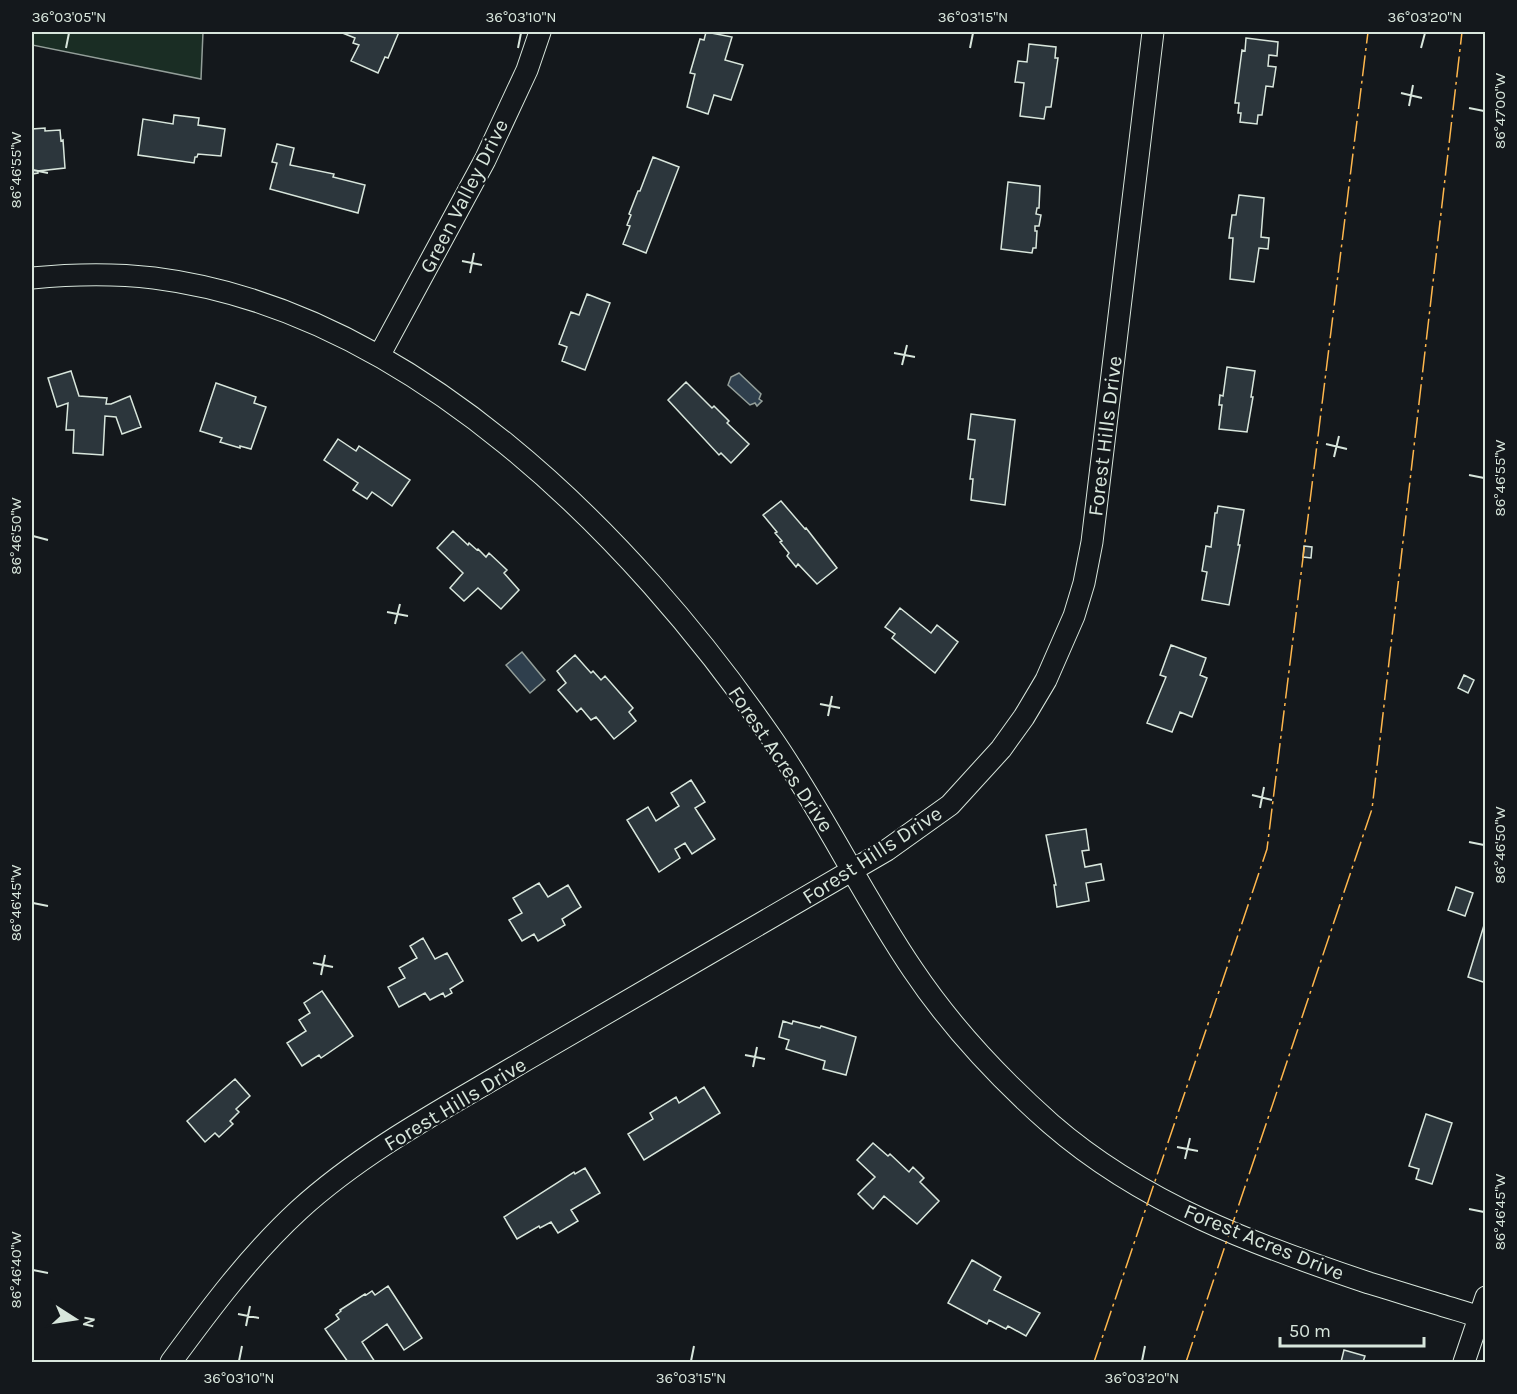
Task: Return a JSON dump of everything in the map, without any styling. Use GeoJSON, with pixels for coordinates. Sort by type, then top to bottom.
{"type":"FeatureCollection","features":[{"type":"Feature","properties":{"kind":"street","name":"Green Valley Drive"},"geometry":{"type":"LineString","coordinates":[[379,356],[485,160],[527,70],[540,32]]}},
{"type":"Feature","properties":{"kind":"street","name":"Forest Hills Drive"},"geometry":{"type":"LineString","coordinates":[[171,1362],[260,1250],[300,1209],[346,1172],[453,1103],[853,870],[924,825],[950,805],[977,778],[1024,717],[1046,680],[1074,616],[1084,583],[1092,542],[1153,32]]}},
{"type":"Feature","properties":{"kind":"street","name":"Forest Acres Drive"},"geometry":{"type":"LineString","coordinates":[[32,278],[114,275],[156,278],[201,286],[287,313],[324,329],[379,356],[447,399],[515,450],[573,503],[622,553],[738,690],[798,779],[914,972],[956,1028],[1014,1090],[1083,1150],[1118,1174],[1156,1197],[1234,1235],[1366,1282],[1483,1311]]}},
{"type":"Feature","properties":{"kind":"street"},"geometry":{"type":"LineString","coordinates":[[1464,1362],[1483,1311]]}},
{"type":"Feature","properties":{"kind":"green space"},"geometry":{"type":"Polygon","coordinates":[[[32,32],[203,32],[201,79],[32,45],[32,32]]]}},
{"type":"Feature","properties":{"kind":"water"},"geometry":{"type":"Polygon","coordinates":[[[739,373],[761,394],[759,399],[762,401],[757,406],[755,403],[750,405],[728,385],[731,377],[739,373]]]}},
{"type":"Feature","properties":{"kind":"water"},"geometry":{"type":"Polygon","coordinates":[[[522,652],[545,680],[530,693],[506,665],[522,652]]]}},
{"type":"Feature","properties":{"kind":"building"},"geometry":{"type":"Polygon","coordinates":[[[340,32],[399,32],[388,58],[385,57],[378,73],[351,61],[359,45],[353,43],[355,38],[340,32]]]}},
{"type":"Feature","properties":{"kind":"building"},"geometry":{"type":"Polygon","coordinates":[[[706,32],[732,37],[725,60],[743,65],[731,100],[714,95],[708,114],[687,107],[695,74],[690,73],[700,39],[704,40],[706,32]]]}},
{"type":"Feature","properties":{"kind":"building"},"geometry":{"type":"Polygon","coordinates":[[[1246,38],[1278,42],[1277,56],[1269,55],[1268,66],[1276,67],[1273,87],[1266,86],[1262,115],[1258,115],[1257,124],[1240,122],[1239,103],[1235,103],[1242,50],[1245,51],[1246,38]]]}},
{"type":"Feature","properties":{"kind":"building"},"geometry":{"type":"Polygon","coordinates":[[[1029,44],[1056,47],[1055,58],[1058,58],[1051,107],[1046,107],[1044,119],[1020,116],[1024,83],[1015,82],[1018,61],[1027,62],[1029,44]]]}},
{"type":"Feature","properties":{"kind":"building"},"geometry":{"type":"Polygon","coordinates":[[[174,115],[199,118],[198,125],[225,129],[221,156],[198,154],[194,163],[138,155],[143,119],[173,124],[174,115]]]}},
{"type":"Feature","properties":{"kind":"building"},"geometry":{"type":"Polygon","coordinates":[[[45,128],[45,131],[60,130],[65,168],[38,171],[32,174],[32,129],[45,128]]]}},
{"type":"Feature","properties":{"kind":"building"},"geometry":{"type":"Polygon","coordinates":[[[277,144],[294,148],[290,165],[334,174],[333,177],[365,185],[358,213],[270,189],[277,163],[272,162],[277,144]]]}},
{"type":"Feature","properties":{"kind":"building"},"geometry":{"type":"Polygon","coordinates":[[[653,157],[679,167],[646,253],[623,244],[630,226],[627,225],[631,215],[629,214],[653,157]]]}},
{"type":"Feature","properties":{"kind":"building"},"geometry":{"type":"Polygon","coordinates":[[[1008,182],[1040,186],[1039,208],[1036,214],[1041,215],[1039,226],[1035,226],[1036,248],[1033,248],[1032,253],[1001,249],[1008,182]]]}},
{"type":"Feature","properties":{"kind":"building"},"geometry":{"type":"Polygon","coordinates":[[[1239,195],[1264,198],[1261,237],[1269,238],[1268,249],[1259,248],[1254,282],[1230,279],[1233,238],[1229,238],[1232,215],[1236,215],[1239,195]]]}},
{"type":"Feature","properties":{"kind":"building"},"geometry":{"type":"Polygon","coordinates":[[[587,294],[610,303],[585,370],[562,361],[567,347],[559,344],[571,312],[579,315],[587,294]]]}},
{"type":"Feature","properties":{"kind":"building"},"geometry":{"type":"Polygon","coordinates":[[[1227,367],[1255,371],[1247,432],[1219,429],[1222,405],[1219,405],[1220,395],[1223,396],[1227,367]]]}},
{"type":"Feature","properties":{"kind":"building"},"geometry":{"type":"Polygon","coordinates":[[[71,371],[79,396],[107,398],[106,404],[111,404],[130,396],[141,427],[122,434],[116,417],[105,416],[103,455],[73,453],[74,430],[66,430],[68,403],[57,407],[48,378],[71,371]]]}},
{"type":"Feature","properties":{"kind":"building"},"geometry":{"type":"Polygon","coordinates":[[[686,382],[712,408],[714,406],[729,421],[727,423],[749,444],[731,463],[721,453],[719,455],[668,400],[686,382]]]}},
{"type":"Feature","properties":{"kind":"building"},"geometry":{"type":"Polygon","coordinates":[[[216,383],[256,397],[254,403],[266,407],[251,449],[220,442],[222,438],[200,431],[216,383]]]}},
{"type":"Feature","properties":{"kind":"building"},"geometry":{"type":"Polygon","coordinates":[[[971,414],[1015,420],[1005,505],[971,500],[973,479],[970,479],[975,440],[968,439],[971,414]]]}},
{"type":"Feature","properties":{"kind":"building"},"geometry":{"type":"Polygon","coordinates":[[[338,439],[356,451],[359,446],[410,480],[392,506],[372,492],[367,499],[353,490],[358,483],[324,460],[338,439]]]}},
{"type":"Feature","properties":{"kind":"building"},"geometry":{"type":"Polygon","coordinates":[[[781,501],[806,528],[837,568],[817,584],[798,564],[796,567],[787,556],[789,553],[780,542],[782,541],[775,533],[777,532],[763,515],[781,501]]]}},
{"type":"Feature","properties":{"kind":"building"},"geometry":{"type":"Polygon","coordinates":[[[1218,506],[1244,510],[1229,605],[1202,600],[1207,572],[1202,571],[1206,546],[1211,547],[1218,506]]]}},
{"type":"Feature","properties":{"kind":"building"},"geometry":{"type":"Polygon","coordinates":[[[453,531],[486,557],[489,553],[507,570],[504,573],[519,590],[501,609],[478,588],[464,601],[450,588],[463,573],[437,548],[453,531]]]}},
{"type":"Feature","properties":{"kind":"building"},"geometry":{"type":"Polygon","coordinates":[[[1304,546],[1312,547],[1311,558],[1303,557],[1304,546]]]}},
{"type":"Feature","properties":{"kind":"building"},"geometry":{"type":"Polygon","coordinates":[[[900,608],[931,633],[937,625],[958,642],[935,673],[892,638],[895,634],[885,627],[900,608]]]}},
{"type":"Feature","properties":{"kind":"building"},"geometry":{"type":"Polygon","coordinates":[[[1171,645],[1206,658],[1200,675],[1207,678],[1192,717],[1180,712],[1172,732],[1147,723],[1166,677],[1160,675],[1171,645]]]}},
{"type":"Feature","properties":{"kind":"building"},"geometry":{"type":"Polygon","coordinates":[[[575,655],[591,673],[593,671],[601,680],[605,676],[633,708],[629,712],[636,721],[614,739],[596,717],[591,720],[581,708],[577,712],[558,690],[566,683],[557,671],[575,655]]]}},
{"type":"Feature","properties":{"kind":"building"},"geometry":{"type":"Polygon","coordinates":[[[1464,675],[1474,680],[1468,693],[1458,688],[1464,675]]]}},
{"type":"Feature","properties":{"kind":"building"},"geometry":{"type":"Polygon","coordinates":[[[691,780],[705,802],[695,808],[715,839],[692,854],[685,843],[675,849],[680,858],[659,872],[627,820],[648,807],[656,821],[679,806],[671,793],[691,780]]]}},
{"type":"Feature","properties":{"kind":"building"},"geometry":{"type":"Polygon","coordinates":[[[1086,829],[1089,850],[1082,851],[1085,867],[1101,864],[1104,880],[1086,883],[1089,901],[1057,907],[1054,885],[1056,885],[1046,835],[1086,829]]]}},
{"type":"Feature","properties":{"kind":"building"},"geometry":{"type":"Polygon","coordinates":[[[539,883],[548,897],[568,885],[581,907],[562,919],[565,925],[538,941],[534,934],[522,941],[509,920],[522,913],[513,898],[539,883]]]}},
{"type":"Feature","properties":{"kind":"building"},"geometry":{"type":"Polygon","coordinates":[[[1456,887],[1473,893],[1465,916],[1448,910],[1456,887]]]}},
{"type":"Feature","properties":{"kind":"building"},"geometry":{"type":"Polygon","coordinates":[[[1486,922],[1486,983],[1468,977],[1486,922]]]}},
{"type":"Feature","properties":{"kind":"building"},"geometry":{"type":"Polygon","coordinates":[[[423,938],[435,959],[447,953],[463,981],[450,989],[452,993],[445,997],[443,993],[430,1000],[425,993],[399,1007],[388,987],[405,978],[399,968],[417,958],[410,946],[423,938]]]}},
{"type":"Feature","properties":{"kind":"building"},"geometry":{"type":"Polygon","coordinates":[[[322,991],[353,1036],[321,1058],[319,1055],[302,1066],[287,1043],[306,1031],[299,1020],[310,1013],[304,1003],[322,991]]]}},
{"type":"Feature","properties":{"kind":"building"},"geometry":{"type":"Polygon","coordinates":[[[783,1021],[792,1024],[793,1021],[820,1028],[821,1026],[856,1037],[846,1075],[823,1069],[825,1061],[786,1049],[789,1040],[779,1037],[783,1021]]]}},
{"type":"Feature","properties":{"kind":"building"},"geometry":{"type":"Polygon","coordinates":[[[235,1079],[250,1096],[236,1109],[239,1112],[230,1121],[233,1124],[219,1137],[215,1133],[205,1142],[187,1121],[235,1079]]]}},
{"type":"Feature","properties":{"kind":"building"},"geometry":{"type":"Polygon","coordinates":[[[704,1087],[720,1113],[644,1160],[628,1134],[653,1119],[650,1113],[676,1097],[679,1103],[704,1087]]]}},
{"type":"Feature","properties":{"kind":"building"},"geometry":{"type":"Polygon","coordinates":[[[1426,1114],[1452,1123],[1432,1184],[1416,1179],[1419,1169],[1409,1166],[1426,1114]]]}},
{"type":"Feature","properties":{"kind":"building"},"geometry":{"type":"Polygon","coordinates":[[[873,1143],[888,1156],[890,1154],[909,1172],[913,1167],[924,1178],[920,1182],[939,1201],[917,1224],[884,1196],[873,1209],[858,1194],[875,1177],[857,1160],[873,1143]]]}},
{"type":"Feature","properties":{"kind":"building"},"geometry":{"type":"Polygon","coordinates":[[[585,1168],[600,1193],[571,1210],[578,1221],[558,1233],[551,1222],[517,1239],[504,1217],[574,1172],[575,1174],[585,1168]]]}},
{"type":"Feature","properties":{"kind":"building"},"geometry":{"type":"Polygon","coordinates":[[[972,1260],[1001,1277],[994,1290],[1040,1313],[1026,1336],[1008,1326],[1006,1329],[989,1320],[987,1324],[948,1303],[972,1260]]]}},
{"type":"Feature","properties":{"kind":"building"},"geometry":{"type":"Polygon","coordinates":[[[388,1286],[422,1338],[404,1350],[387,1324],[362,1342],[375,1362],[348,1362],[325,1329],[339,1319],[336,1315],[340,1310],[365,1294],[372,1291],[375,1295],[388,1286]]]}},
{"type":"Feature","properties":{"kind":"building"},"geometry":{"type":"Polygon","coordinates":[[[1344,1350],[1365,1356],[1363,1362],[1341,1362],[1344,1350]]]}},
{"type":"Feature","properties":{"kind":"power"},"geometry":{"type":"LineString","coordinates":[[1094,1362],[1267,849],[1368,32]]}},
{"type":"Feature","properties":{"kind":"power"},"geometry":{"type":"LineString","coordinates":[[1186,1362],[1372,809],[1462,32]]}}]}
